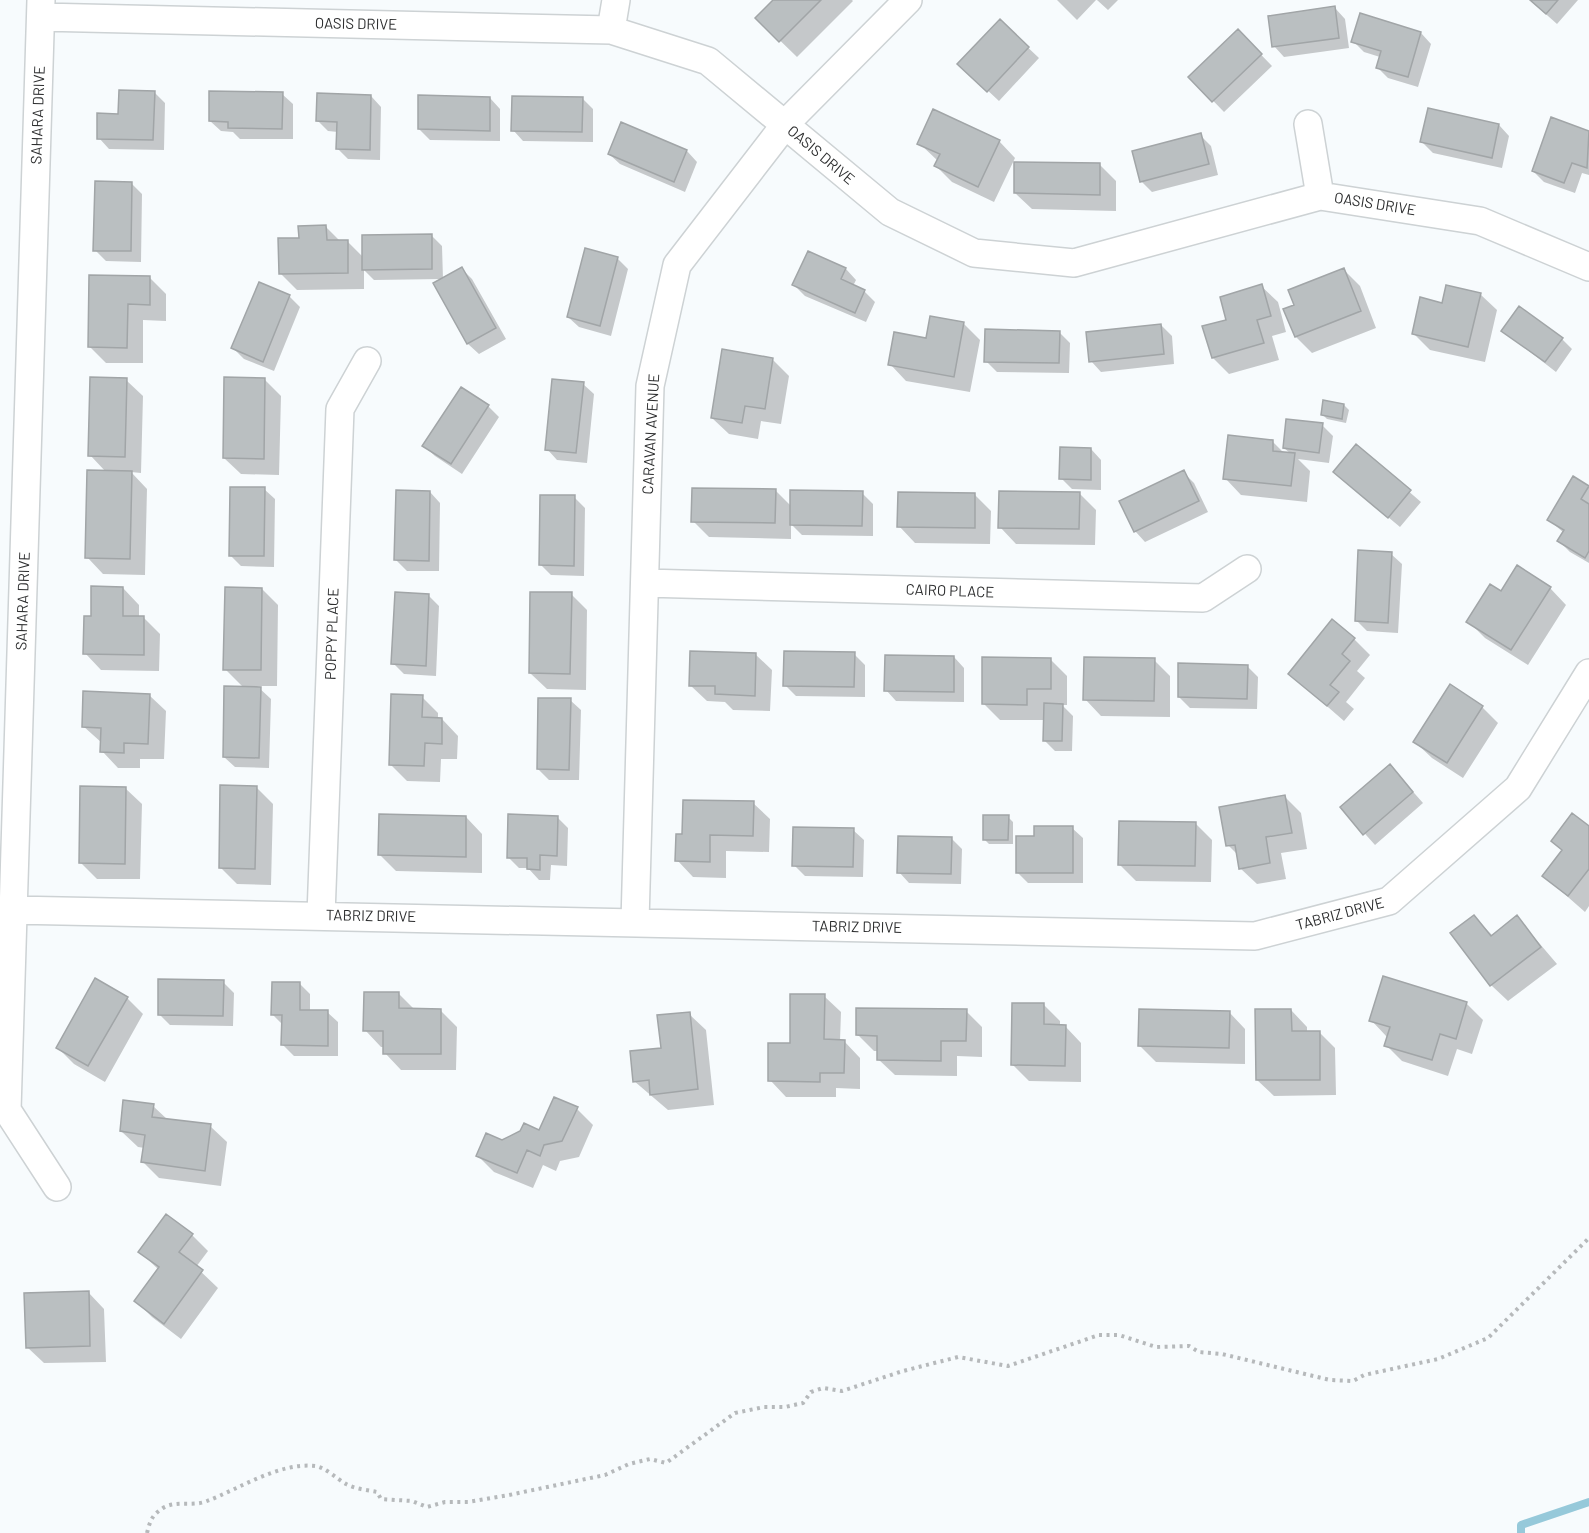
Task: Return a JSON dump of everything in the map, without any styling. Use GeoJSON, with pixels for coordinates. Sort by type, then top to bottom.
{"type":"FeatureCollection","features":[{"type":"Feature","properties":{"kind":"street"},"geometry":{"type":"LineString","coordinates":[[611,30],[616,0]]}},
{"type":"Feature","properties":{"kind":"street","name":"CARAVAN AVENUE"},"geometry":{"type":"LineString","coordinates":[[635,922],[650,386],[677,266],[786,125],[908,0]]}},
{"type":"Feature","properties":{"kind":"street","name":"OASIS DRIVE"},"geometry":{"type":"LineString","coordinates":[[41,9],[611,30],[708,61],[890,212],[974,253],[1074,263],[1320,196],[1480,221],[1589,267]]}},
{"type":"Feature","properties":{"kind":"street","name":"SAHARA DRIVE"},"geometry":{"type":"LineString","coordinates":[[41,9],[8,1110],[57,1187]]}},
{"type":"Feature","properties":{"kind":"street"},"geometry":{"type":"LineString","coordinates":[[1308,124],[1320,196]]}},
{"type":"Feature","properties":{"kind":"street","name":"POPPY PLACE"},"geometry":{"type":"LineString","coordinates":[[321,915],[340,409],[367,360]]}},
{"type":"Feature","properties":{"kind":"street","name":"CAIRO PLACE"},"geometry":{"type":"LineString","coordinates":[[645,583],[1203,598],[1247,569]]}},
{"type":"Feature","properties":{"kind":"street","name":"TABRIZ DRIVE"},"geometry":{"type":"LineString","coordinates":[[13,910],[1255,936],[1389,902],[1518,788],[1589,673]]}},
{"type":"Feature","properties":{"kind":"path"},"geometry":{"type":"LineString","coordinates":[[147,1533],[150,1519],[164,1507],[200,1503],[236,1488],[248,1480],[301,1467],[316,1465],[348,1485],[377,1492],[381,1499],[412,1502],[427,1507],[445,1502],[468,1502],[509,1495],[605,1475],[629,1464],[650,1459],[666,1463],[735,1413],[803,1403],[812,1392],[823,1388],[842,1391],[903,1371],[958,1357],[1008,1366],[1099,1335],[1119,1335],[1156,1347],[1189,1346],[1206,1353],[1222,1354],[1330,1380],[1353,1381],[1364,1375],[1438,1359],[1488,1338],[1589,1238]]}},
{"type":"Feature","properties":{"kind":"building"},"geometry":{"type":"Polygon","coordinates":[[[773,0],[821,0],[779,42],[755,18],[773,0]]]}},
{"type":"Feature","properties":{"kind":"building"},"geometry":{"type":"Polygon","coordinates":[[[1530,0],[1558,0],[1546,14],[1530,0]]]}},
{"type":"Feature","properties":{"kind":"building"},"geometry":{"type":"Polygon","coordinates":[[[1335,6],[1339,38],[1272,47],[1268,16],[1335,6]]]}},
{"type":"Feature","properties":{"kind":"building"},"geometry":{"type":"Polygon","coordinates":[[[1360,13],[1421,32],[1408,77],[1376,68],[1381,51],[1351,42],[1360,13]]]}},
{"type":"Feature","properties":{"kind":"building"},"geometry":{"type":"Polygon","coordinates":[[[1000,19],[1029,47],[987,92],[957,64],[1000,19]]]}},
{"type":"Feature","properties":{"kind":"building"},"geometry":{"type":"Polygon","coordinates":[[[1238,29],[1262,54],[1212,102],[1188,77],[1238,29]]]}},
{"type":"Feature","properties":{"kind":"building"},"geometry":{"type":"Polygon","coordinates":[[[119,90],[155,91],[153,140],[97,139],[97,113],[118,114],[119,90]]]}},
{"type":"Feature","properties":{"kind":"building"},"geometry":{"type":"Polygon","coordinates":[[[209,91],[283,92],[282,129],[228,128],[228,122],[209,121],[209,91]]]}},
{"type":"Feature","properties":{"kind":"building"},"geometry":{"type":"Polygon","coordinates":[[[317,93],[371,95],[370,150],[336,149],[337,122],[316,121],[317,93]]]}},
{"type":"Feature","properties":{"kind":"building"},"geometry":{"type":"Polygon","coordinates":[[[418,95],[490,97],[490,131],[418,129],[418,95]]]}},
{"type":"Feature","properties":{"kind":"building"},"geometry":{"type":"Polygon","coordinates":[[[512,96],[583,97],[582,132],[511,131],[512,96]]]}},
{"type":"Feature","properties":{"kind":"building"},"geometry":{"type":"Polygon","coordinates":[[[1428,108],[1499,124],[1492,158],[1420,142],[1428,108]]]}},
{"type":"Feature","properties":{"kind":"building"},"geometry":{"type":"Polygon","coordinates":[[[933,109],[1000,140],[978,187],[934,166],[940,154],[917,144],[933,109]]]}},
{"type":"Feature","properties":{"kind":"building"},"geometry":{"type":"Polygon","coordinates":[[[1551,117],[1589,131],[1587,168],[1572,163],[1564,183],[1532,171],[1551,117]]]}},
{"type":"Feature","properties":{"kind":"building"},"geometry":{"type":"Polygon","coordinates":[[[621,122],[687,150],[674,182],[608,154],[621,122]]]}},
{"type":"Feature","properties":{"kind":"building"},"geometry":{"type":"Polygon","coordinates":[[[1201,133],[1209,164],[1140,182],[1132,151],[1201,133]]]}},
{"type":"Feature","properties":{"kind":"building"},"geometry":{"type":"Polygon","coordinates":[[[1014,162],[1100,163],[1100,195],[1014,193],[1014,162]]]}},
{"type":"Feature","properties":{"kind":"building"},"geometry":{"type":"Polygon","coordinates":[[[95,181],[132,182],[131,251],[93,251],[95,181]]]}},
{"type":"Feature","properties":{"kind":"building"},"geometry":{"type":"Polygon","coordinates":[[[326,225],[327,240],[348,240],[348,273],[279,274],[278,238],[299,238],[298,226],[326,225]]]}},
{"type":"Feature","properties":{"kind":"building"},"geometry":{"type":"Polygon","coordinates":[[[432,234],[432,269],[362,270],[362,235],[432,234]]]}},
{"type":"Feature","properties":{"kind":"building"},"geometry":{"type":"Polygon","coordinates":[[[585,248],[618,257],[600,326],[567,317],[585,248]]]}},
{"type":"Feature","properties":{"kind":"building"},"geometry":{"type":"Polygon","coordinates":[[[808,251],[846,268],[841,279],[865,290],[855,313],[792,285],[808,251]]]}},
{"type":"Feature","properties":{"kind":"building"},"geometry":{"type":"Polygon","coordinates":[[[462,267],[496,328],[467,344],[433,283],[462,267]]]}},
{"type":"Feature","properties":{"kind":"building"},"geometry":{"type":"Polygon","coordinates":[[[1344,268],[1361,311],[1295,337],[1283,309],[1294,305],[1288,290],[1344,268]]]}},
{"type":"Feature","properties":{"kind":"building"},"geometry":{"type":"Polygon","coordinates":[[[89,275],[150,276],[150,305],[128,304],[127,348],[88,347],[89,275]]]}},
{"type":"Feature","properties":{"kind":"building"},"geometry":{"type":"Polygon","coordinates":[[[259,282],[290,295],[263,362],[231,348],[259,282]]]}},
{"type":"Feature","properties":{"kind":"building"},"geometry":{"type":"Polygon","coordinates":[[[1262,284],[1271,316],[1257,320],[1264,343],[1212,358],[1202,326],[1226,320],[1220,297],[1262,284]]]}},
{"type":"Feature","properties":{"kind":"building"},"geometry":{"type":"Polygon","coordinates":[[[1446,285],[1481,293],[1468,347],[1412,334],[1420,297],[1442,303],[1446,285]]]}},
{"type":"Feature","properties":{"kind":"building"},"geometry":{"type":"Polygon","coordinates":[[[1519,306],[1563,338],[1545,362],[1501,331],[1519,306]]]}},
{"type":"Feature","properties":{"kind":"building"},"geometry":{"type":"Polygon","coordinates":[[[930,316],[964,322],[954,377],[888,365],[894,332],[926,338],[930,316]]]}},
{"type":"Feature","properties":{"kind":"building"},"geometry":{"type":"Polygon","coordinates":[[[1161,324],[1164,354],[1089,362],[1086,332],[1161,324]]]}},
{"type":"Feature","properties":{"kind":"building"},"geometry":{"type":"Polygon","coordinates":[[[985,329],[1060,331],[1059,363],[984,362],[985,329]]]}},
{"type":"Feature","properties":{"kind":"building"},"geometry":{"type":"Polygon","coordinates":[[[722,349],[773,358],[765,409],[745,406],[742,423],[711,418],[722,349]]]}},
{"type":"Feature","properties":{"kind":"building"},"geometry":{"type":"Polygon","coordinates":[[[90,377],[127,378],[125,457],[88,456],[90,377]]]}},
{"type":"Feature","properties":{"kind":"building"},"geometry":{"type":"Polygon","coordinates":[[[224,377],[265,378],[264,459],[223,458],[224,377]]]}},
{"type":"Feature","properties":{"kind":"building"},"geometry":{"type":"Polygon","coordinates":[[[552,379],[584,382],[576,453],[545,450],[552,379]]]}},
{"type":"Feature","properties":{"kind":"building"},"geometry":{"type":"Polygon","coordinates":[[[461,387],[489,405],[451,464],[422,446],[461,387]]]}},
{"type":"Feature","properties":{"kind":"building"},"geometry":{"type":"Polygon","coordinates":[[[1323,400],[1344,404],[1342,419],[1321,415],[1323,400]]]}},
{"type":"Feature","properties":{"kind":"building"},"geometry":{"type":"Polygon","coordinates":[[[1286,419],[1323,423],[1319,453],[1283,448],[1286,419]]]}},
{"type":"Feature","properties":{"kind":"building"},"geometry":{"type":"Polygon","coordinates":[[[1228,435],[1273,440],[1273,451],[1295,453],[1291,486],[1223,479],[1228,435]]]}},
{"type":"Feature","properties":{"kind":"building"},"geometry":{"type":"Polygon","coordinates":[[[1356,444],[1411,490],[1388,518],[1333,472],[1356,444]]]}},
{"type":"Feature","properties":{"kind":"building"},"geometry":{"type":"Polygon","coordinates":[[[1060,447],[1091,448],[1091,480],[1059,479],[1060,447]]]}},
{"type":"Feature","properties":{"kind":"building"},"geometry":{"type":"Polygon","coordinates":[[[87,470],[132,471],[130,559],[85,558],[87,470]]]}},
{"type":"Feature","properties":{"kind":"building"},"geometry":{"type":"Polygon","coordinates":[[[1184,470],[1199,501],[1134,532],[1119,501],[1184,470]]]}},
{"type":"Feature","properties":{"kind":"building"},"geometry":{"type":"Polygon","coordinates":[[[1573,476],[1589,486],[1581,499],[1589,504],[1589,551],[1585,558],[1557,541],[1564,530],[1547,520],[1573,476]]]}},
{"type":"Feature","properties":{"kind":"building"},"geometry":{"type":"Polygon","coordinates":[[[230,487],[265,487],[264,556],[229,556],[230,487]]]}},
{"type":"Feature","properties":{"kind":"building"},"geometry":{"type":"Polygon","coordinates":[[[692,488],[776,489],[775,523],[691,522],[692,488]]]}},
{"type":"Feature","properties":{"kind":"building"},"geometry":{"type":"Polygon","coordinates":[[[396,490],[430,491],[429,561],[394,560],[396,490]]]}},
{"type":"Feature","properties":{"kind":"building"},"geometry":{"type":"Polygon","coordinates":[[[790,490],[863,491],[862,526],[790,525],[790,490]]]}},
{"type":"Feature","properties":{"kind":"building"},"geometry":{"type":"Polygon","coordinates":[[[999,491],[1080,492],[1079,529],[998,528],[999,491]]]}},
{"type":"Feature","properties":{"kind":"building"},"geometry":{"type":"Polygon","coordinates":[[[898,492],[975,493],[975,528],[897,527],[898,492]]]}},
{"type":"Feature","properties":{"kind":"building"},"geometry":{"type":"Polygon","coordinates":[[[540,495],[575,495],[574,566],[539,565],[540,495]]]}},
{"type":"Feature","properties":{"kind":"building"},"geometry":{"type":"Polygon","coordinates":[[[1358,550],[1392,552],[1388,623],[1355,621],[1358,550]]]}},
{"type":"Feature","properties":{"kind":"building"},"geometry":{"type":"Polygon","coordinates":[[[1517,565],[1551,587],[1511,650],[1466,622],[1490,584],[1501,591],[1517,565]]]}},
{"type":"Feature","properties":{"kind":"building"},"geometry":{"type":"Polygon","coordinates":[[[91,586],[123,587],[123,616],[144,616],[144,655],[83,654],[84,616],[91,616],[91,586]]]}},
{"type":"Feature","properties":{"kind":"building"},"geometry":{"type":"Polygon","coordinates":[[[225,587],[262,588],[261,670],[223,670],[225,587]]]}},
{"type":"Feature","properties":{"kind":"building"},"geometry":{"type":"Polygon","coordinates":[[[395,592],[429,594],[426,666],[391,664],[395,592]]]}},
{"type":"Feature","properties":{"kind":"building"},"geometry":{"type":"Polygon","coordinates":[[[530,592],[572,592],[570,674],[529,673],[530,592]]]}},
{"type":"Feature","properties":{"kind":"building"},"geometry":{"type":"Polygon","coordinates":[[[1332,619],[1355,638],[1342,654],[1350,661],[1330,685],[1339,692],[1327,706],[1288,674],[1332,619]]]}},
{"type":"Feature","properties":{"kind":"building"},"geometry":{"type":"Polygon","coordinates":[[[690,651],[756,653],[755,696],[715,694],[715,686],[689,686],[690,651]]]}},
{"type":"Feature","properties":{"kind":"building"},"geometry":{"type":"Polygon","coordinates":[[[784,651],[855,652],[854,687],[783,686],[784,651]]]}},
{"type":"Feature","properties":{"kind":"building"},"geometry":{"type":"Polygon","coordinates":[[[885,655],[954,656],[954,692],[884,691],[885,655]]]}},
{"type":"Feature","properties":{"kind":"building"},"geometry":{"type":"Polygon","coordinates":[[[982,657],[1051,658],[1051,689],[1027,689],[1027,705],[982,704],[982,657]]]}},
{"type":"Feature","properties":{"kind":"building"},"geometry":{"type":"Polygon","coordinates":[[[1084,657],[1155,658],[1154,701],[1083,700],[1084,657]]]}},
{"type":"Feature","properties":{"kind":"building"},"geometry":{"type":"Polygon","coordinates":[[[1178,663],[1248,665],[1247,699],[1178,697],[1178,663]]]}},
{"type":"Feature","properties":{"kind":"building"},"geometry":{"type":"Polygon","coordinates":[[[1450,684],[1483,706],[1447,763],[1413,742],[1450,684]]]}},
{"type":"Feature","properties":{"kind":"building"},"geometry":{"type":"Polygon","coordinates":[[[224,686],[261,687],[259,758],[223,757],[224,686]]]}},
{"type":"Feature","properties":{"kind":"building"},"geometry":{"type":"Polygon","coordinates":[[[83,691],[150,694],[148,744],[124,743],[124,753],[100,752],[101,728],[82,727],[83,691]]]}},
{"type":"Feature","properties":{"kind":"building"},"geometry":{"type":"Polygon","coordinates":[[[391,694],[423,695],[422,717],[442,718],[442,744],[425,743],[424,766],[389,765],[391,694]]]}},
{"type":"Feature","properties":{"kind":"building"},"geometry":{"type":"Polygon","coordinates":[[[538,698],[571,698],[569,770],[537,769],[538,698]]]}},
{"type":"Feature","properties":{"kind":"building"},"geometry":{"type":"Polygon","coordinates":[[[1044,703],[1063,704],[1062,741],[1043,741],[1044,703]]]}},
{"type":"Feature","properties":{"kind":"building"},"geometry":{"type":"Polygon","coordinates":[[[1390,764],[1413,792],[1363,835],[1340,807],[1390,764]]]}},
{"type":"Feature","properties":{"kind":"building"},"geometry":{"type":"Polygon","coordinates":[[[220,785],[257,786],[255,869],[219,868],[220,785]]]}},
{"type":"Feature","properties":{"kind":"building"},"geometry":{"type":"Polygon","coordinates":[[[80,786],[126,787],[125,864],[79,863],[80,786]]]}},
{"type":"Feature","properties":{"kind":"building"},"geometry":{"type":"Polygon","coordinates":[[[1285,795],[1292,833],[1266,837],[1270,863],[1239,869],[1235,845],[1226,846],[1219,807],[1285,795]]]}},
{"type":"Feature","properties":{"kind":"building"},"geometry":{"type":"Polygon","coordinates":[[[683,800],[754,801],[753,836],[710,835],[710,862],[675,861],[676,834],[682,834],[683,800]]]}},
{"type":"Feature","properties":{"kind":"building"},"geometry":{"type":"Polygon","coordinates":[[[1572,813],[1589,826],[1589,869],[1568,896],[1542,876],[1562,850],[1551,841],[1572,813]]]}},
{"type":"Feature","properties":{"kind":"building"},"geometry":{"type":"Polygon","coordinates":[[[379,814],[466,816],[466,857],[378,855],[379,814]]]}},
{"type":"Feature","properties":{"kind":"building"},"geometry":{"type":"Polygon","coordinates":[[[508,814],[558,816],[557,856],[540,855],[540,870],[527,869],[527,858],[507,858],[508,814]]]}},
{"type":"Feature","properties":{"kind":"building"},"geometry":{"type":"Polygon","coordinates":[[[983,815],[1009,815],[1008,840],[983,840],[983,815]]]}},
{"type":"Feature","properties":{"kind":"building"},"geometry":{"type":"Polygon","coordinates":[[[1119,821],[1196,822],[1195,866],[1118,865],[1119,821]]]}},
{"type":"Feature","properties":{"kind":"building"},"geometry":{"type":"Polygon","coordinates":[[[1034,826],[1073,826],[1073,873],[1016,873],[1016,836],[1034,836],[1034,826]]]}},
{"type":"Feature","properties":{"kind":"building"},"geometry":{"type":"Polygon","coordinates":[[[793,827],[854,828],[853,867],[792,866],[793,827]]]}},
{"type":"Feature","properties":{"kind":"building"},"geometry":{"type":"Polygon","coordinates":[[[898,836],[952,837],[951,874],[897,873],[898,836]]]}},
{"type":"Feature","properties":{"kind":"building"},"geometry":{"type":"Polygon","coordinates":[[[1474,915],[1491,936],[1517,915],[1541,947],[1490,986],[1450,933],[1474,915]]]}},
{"type":"Feature","properties":{"kind":"building"},"geometry":{"type":"Polygon","coordinates":[[[1383,976],[1467,1002],[1456,1039],[1440,1034],[1432,1060],[1384,1046],[1390,1027],[1369,1021],[1383,976]]]}},
{"type":"Feature","properties":{"kind":"building"},"geometry":{"type":"Polygon","coordinates":[[[95,978],[128,997],[88,1066],[56,1048],[95,978]]]}},
{"type":"Feature","properties":{"kind":"building"},"geometry":{"type":"Polygon","coordinates":[[[158,979],[224,980],[223,1016],[158,1015],[158,979]]]}},
{"type":"Feature","properties":{"kind":"building"},"geometry":{"type":"Polygon","coordinates":[[[272,982],[300,982],[300,1010],[328,1010],[328,1046],[281,1045],[282,1015],[271,1015],[272,982]]]}},
{"type":"Feature","properties":{"kind":"building"},"geometry":{"type":"Polygon","coordinates":[[[364,992],[399,992],[399,1008],[441,1009],[441,1054],[383,1054],[383,1031],[363,1031],[364,992]]]}},
{"type":"Feature","properties":{"kind":"building"},"geometry":{"type":"Polygon","coordinates":[[[790,994],[825,994],[824,1039],[845,1040],[844,1073],[820,1073],[820,1082],[768,1081],[768,1043],[790,1043],[790,994]]]}},
{"type":"Feature","properties":{"kind":"building"},"geometry":{"type":"Polygon","coordinates":[[[1012,1003],[1044,1003],[1044,1024],[1066,1025],[1065,1066],[1011,1065],[1012,1003]]]}},
{"type":"Feature","properties":{"kind":"building"},"geometry":{"type":"Polygon","coordinates":[[[856,1008],[967,1009],[966,1041],[941,1041],[941,1061],[877,1060],[877,1036],[856,1035],[856,1008]]]}},
{"type":"Feature","properties":{"kind":"building"},"geometry":{"type":"Polygon","coordinates":[[[1139,1009],[1230,1011],[1229,1048],[1138,1046],[1139,1009]]]}},
{"type":"Feature","properties":{"kind":"building"},"geometry":{"type":"Polygon","coordinates":[[[1255,1009],[1291,1009],[1292,1031],[1320,1031],[1320,1080],[1256,1080],[1255,1009]]]}},
{"type":"Feature","properties":{"kind":"building"},"geometry":{"type":"Polygon","coordinates":[[[690,1012],[698,1089],[650,1095],[649,1080],[633,1082],[630,1051],[661,1048],[657,1015],[690,1012]]]}},
{"type":"Feature","properties":{"kind":"building"},"geometry":{"type":"Polygon","coordinates":[[[554,1097],[578,1107],[562,1141],[544,1145],[540,1156],[527,1150],[517,1173],[476,1156],[486,1133],[502,1140],[520,1131],[524,1123],[539,1130],[554,1097]]]}},
{"type":"Feature","properties":{"kind":"building"},"geometry":{"type":"Polygon","coordinates":[[[123,1100],[154,1104],[152,1117],[211,1124],[205,1171],[141,1162],[145,1135],[120,1131],[123,1100]]]}},
{"type":"Feature","properties":{"kind":"building"},"geometry":{"type":"Polygon","coordinates":[[[166,1214],[193,1234],[179,1252],[203,1270],[164,1324],[134,1301],[159,1267],[138,1252],[166,1214]]]}},
{"type":"Feature","properties":{"kind":"building"},"geometry":{"type":"Polygon","coordinates":[[[89,1291],[90,1346],[26,1348],[24,1293],[89,1291]]]}},
{"type":"Feature","properties":{"kind":"waterway"},"geometry":{"type":"LineString","coordinates":[[1521,1533],[1521,1525],[1589,1502]]}}]}
